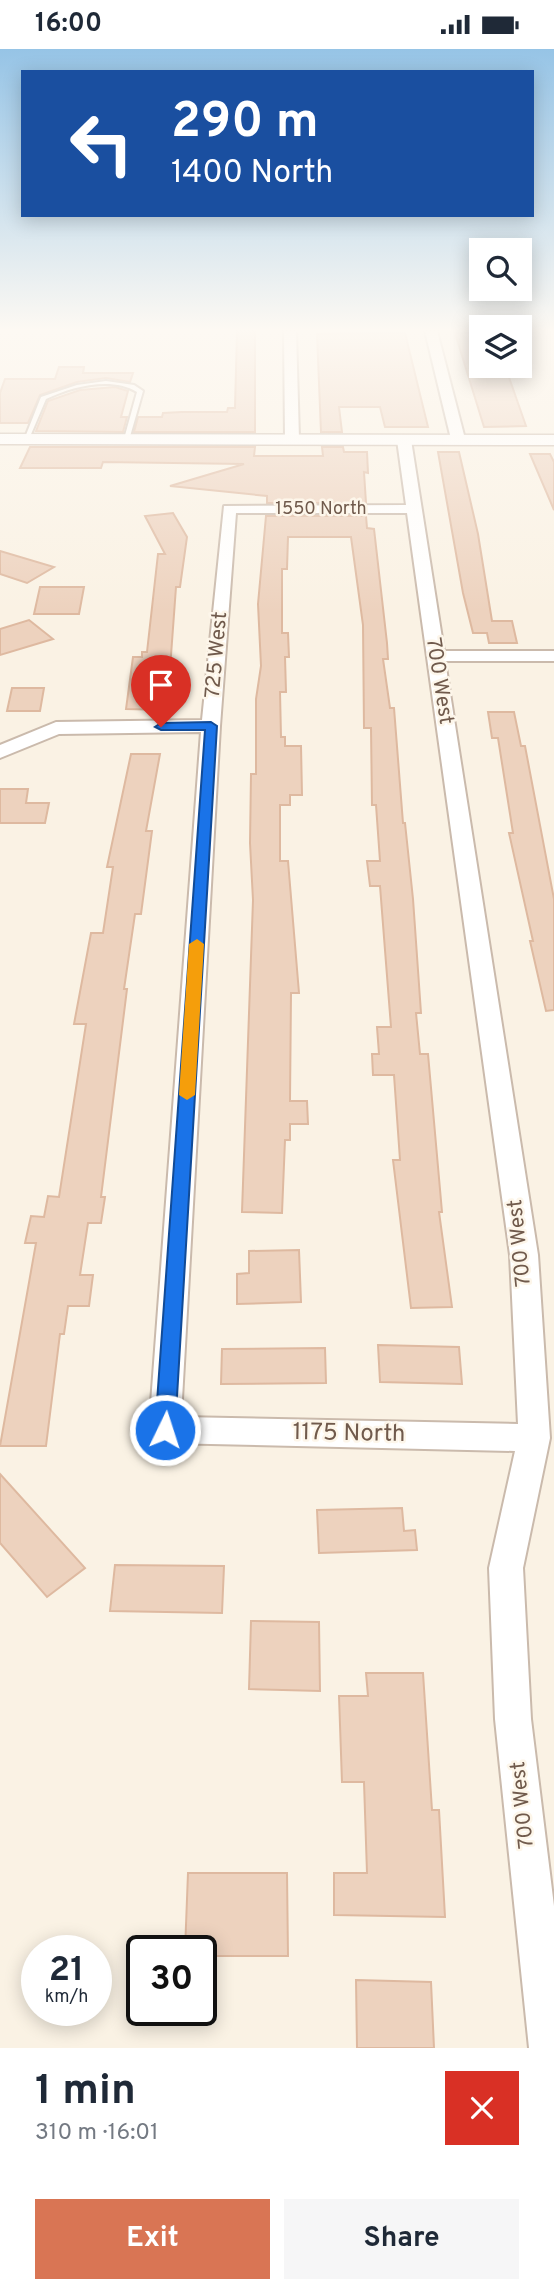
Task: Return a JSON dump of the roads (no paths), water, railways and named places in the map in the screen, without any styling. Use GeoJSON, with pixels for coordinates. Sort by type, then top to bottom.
{"type":"FeatureCollection","features":[{"type":"Feature","properties":{"kind":"street"},"geometry":{"type":"LineString","coordinates":[[292,424],[292,439]]}},
{"type":"Feature","properties":{"kind":"street"},"geometry":{"type":"LineString","coordinates":[[454,424],[458,439]]}},
{"type":"Feature","properties":{"kind":"street"},"geometry":{"type":"LineString","coordinates":[[0,439],[554,440]]}},
{"type":"Feature","properties":{"kind":"street","name":"700 West"},"geometry":{"type":"LineString","coordinates":[[404,440],[412,509],[524,1255],[534,1438],[506,1568],[513,1719],[545,1921],[551,2048]]}},
{"type":"Feature","properties":{"kind":"street","name":"1550 North"},"geometry":{"type":"LineString","coordinates":[[229,509],[412,509]]}},
{"type":"Feature","properties":{"kind":"street","name":"725 West"},"geometry":{"type":"LineString","coordinates":[[165,1430],[211,726],[229,509]]}},
{"type":"Feature","properties":{"kind":"street"},"geometry":{"type":"LineString","coordinates":[[436,656],[554,656]]}},
{"type":"Feature","properties":{"kind":"street"},"geometry":{"type":"LineString","coordinates":[[0,752],[56,728],[211,726]]}},
{"type":"Feature","properties":{"kind":"street","name":"1175 North"},"geometry":{"type":"LineString","coordinates":[[165,1430],[534,1438]]}},
{"type":"Feature","properties":{"kind":"lane"},"geometry":{"type":"LineString","coordinates":[[26,439],[32,424]]}},
{"type":"Feature","properties":{"kind":"lane"},"geometry":{"type":"LineString","coordinates":[[127,439],[131,424]]}}]}
